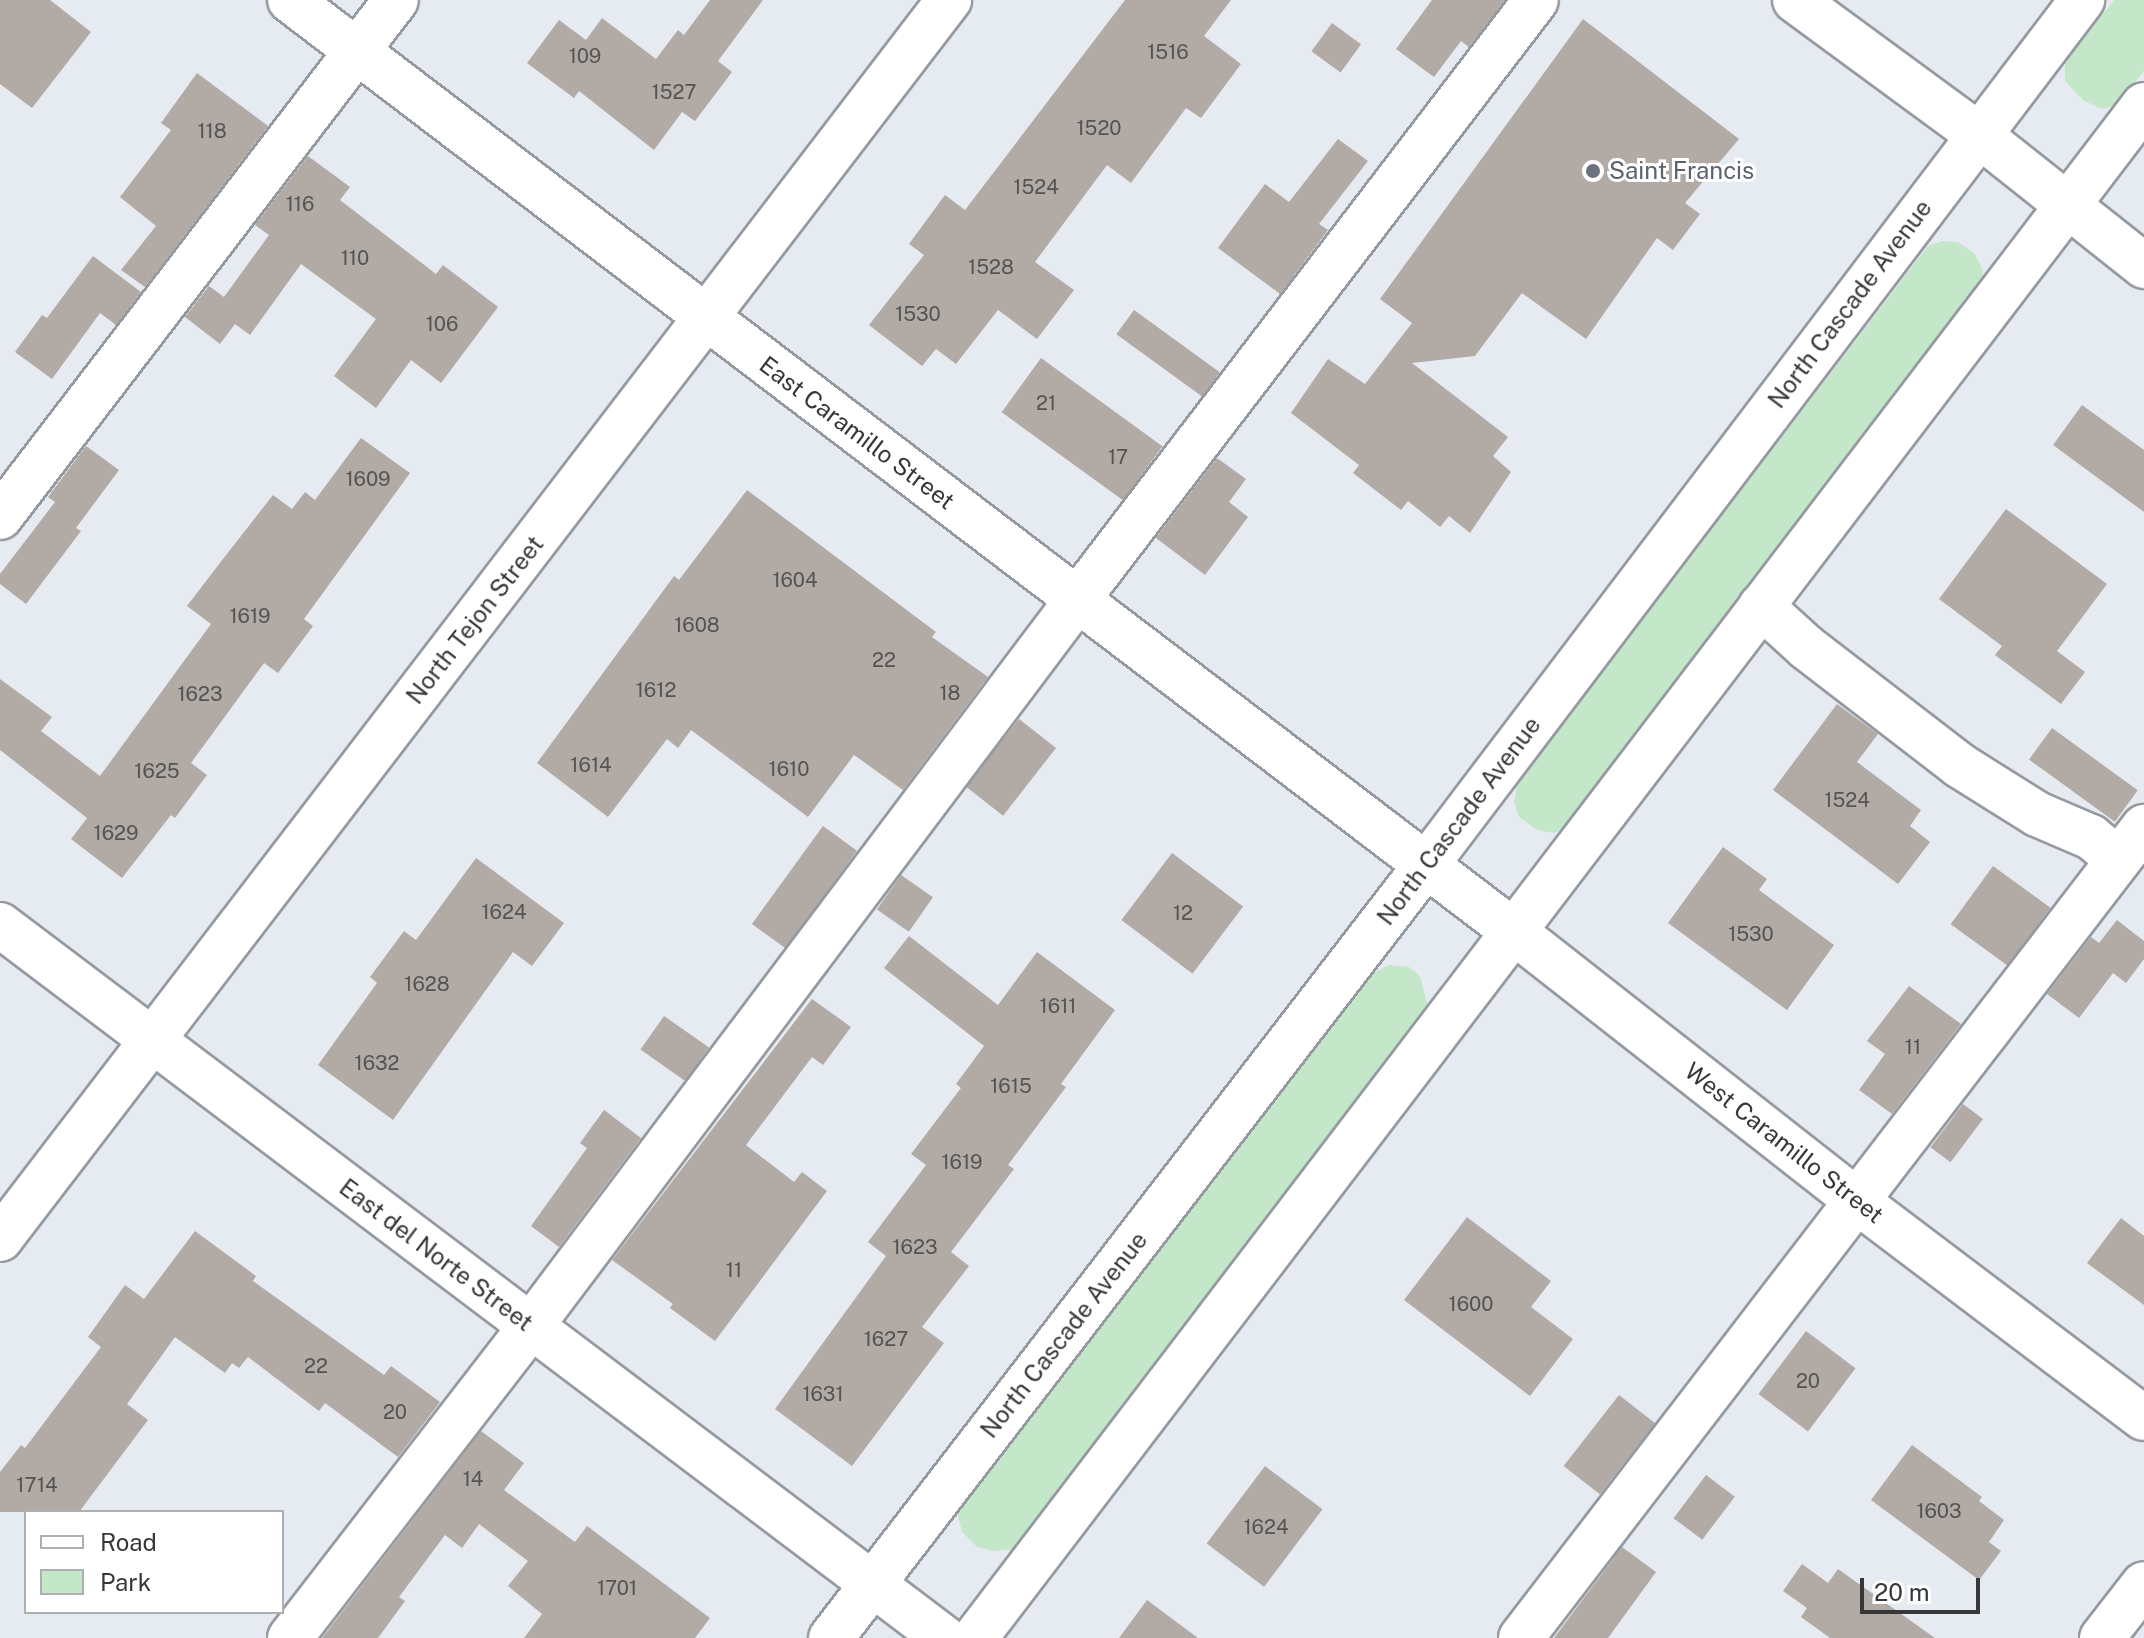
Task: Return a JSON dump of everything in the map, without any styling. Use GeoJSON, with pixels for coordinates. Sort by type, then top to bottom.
{"type":"FeatureCollection","features":[{"type":"Feature","properties":{"kind":"street","name":"East Caramillo Street"},"geometry":{"type":"LineString","coordinates":[[290,0],[1426,865]]}},
{"type":"Feature","properties":{"kind":"street"},"geometry":{"type":"LineString","coordinates":[[0,517],[396,0]]}},
{"type":"Feature","properties":{"kind":"street","name":"North Tejon Street"},"geometry":{"type":"LineString","coordinates":[[0,1239],[949,0]]}},
{"type":"Feature","properties":{"kind":"street"},"geometry":{"type":"LineString","coordinates":[[290,1638],[531,1326],[1077,600],[1536,0]]}},
{"type":"Feature","properties":{"kind":"street"},"geometry":{"type":"LineString","coordinates":[[1795,0],[1979,135],[2144,266]]}},
{"type":"Feature","properties":{"kind":"street","name":"North Cascade Avenue"},"geometry":{"type":"LineString","coordinates":[[831,1638],[1426,865],[2082,0]]}},
{"type":"Feature","properties":{"kind":"street"},"geometry":{"type":"LineString","coordinates":[[975,1638],[2144,105]]}},
{"type":"Feature","properties":{"kind":"street"},"geometry":{"type":"LineString","coordinates":[[1521,1638],[2131,843],[2091,837],[2037,814],[1959,765],[1806,647],[1761,606]]}},
{"type":"Feature","properties":{"kind":"street","name":"West Caramillo Street"},"geometry":{"type":"LineString","coordinates":[[1426,865],[1858,1202],[2144,1418]]}},
{"type":"Feature","properties":{"kind":"street","name":"East del Norte Street"},"geometry":{"type":"LineString","coordinates":[[0,925],[944,1638]]}},
{"type":"Feature","properties":{"kind":"street"},"geometry":{"type":"LineString","coordinates":[[2102,1638],[2144,1584]]}},
{"type":"Feature","properties":{"kind":"green space"},"geometry":{"type":"Polygon","coordinates":[[[2114,0],[2144,0],[2144,71],[2118,104],[2103,109],[2084,101],[2065,81],[2065,63],[2114,0]]]}},
{"type":"Feature","properties":{"kind":"green space"},"geometry":{"type":"Polygon","coordinates":[[[1942,241],[1958,242],[1974,253],[1983,270],[1982,284],[1566,828],[1554,833],[1537,830],[1519,817],[1514,802],[1518,782],[1928,246],[1942,241]]]}},
{"type":"Feature","properties":{"kind":"green space"},"geometry":{"type":"Polygon","coordinates":[[[1389,965],[1409,967],[1420,976],[1428,1007],[1014,1549],[995,1551],[977,1547],[962,1532],[957,1511],[1370,975],[1389,965]]]}},
{"type":"Feature","properties":{"kind":"building"},"geometry":{"type":"Polygon","coordinates":[[[0,0],[50,0],[91,32],[32,108],[0,84],[0,0]]]}},
{"type":"Feature","properties":{"kind":"building"},"geometry":{"type":"Polygon","coordinates":[[[710,0],[763,0],[718,61],[732,72],[695,121],[682,112],[654,150],[579,91],[574,98],[527,63],[559,20],[586,40],[602,18],[656,59],[678,30],[684,35],[710,0]]]}},
{"type":"Feature","properties":{"kind":"building"},"geometry":{"type":"Polygon","coordinates":[[[1125,0],[1231,0],[1204,36],[1241,64],[1201,118],[1186,108],[1131,183],[1107,165],[1035,262],[1074,290],[1037,339],[998,310],[956,364],[936,349],[922,366],[869,325],[924,255],[909,244],[945,195],[965,210],[1125,0]]]}},
{"type":"Feature","properties":{"kind":"building"},"geometry":{"type":"Polygon","coordinates":[[[1432,0],[1505,0],[1469,47],[1461,41],[1434,77],[1396,49],[1432,0]]]}},
{"type":"Feature","properties":{"kind":"building","name":"Saint Francis"},"geometry":{"type":"Polygon","coordinates":[[[1583,19],[1739,139],[1685,203],[1700,214],[1673,250],[1657,238],[1586,339],[1522,293],[1475,356],[1412,363],[1508,437],[1493,456],[1511,472],[1470,533],[1449,516],[1440,527],[1408,501],[1401,510],[1353,473],[1359,465],[1291,413],[1328,359],[1365,384],[1412,323],[1380,299],[1583,19]]]}},
{"type":"Feature","properties":{"kind":"building"},"geometry":{"type":"Polygon","coordinates":[[[1332,23],[1361,44],[1341,72],[1311,51],[1332,23]]]}},
{"type":"Feature","properties":{"kind":"building"},"geometry":{"type":"Polygon","coordinates":[[[197,73],[268,126],[145,287],[121,270],[156,226],[120,197],[171,130],[161,123],[197,73]]]}},
{"type":"Feature","properties":{"kind":"building"},"geometry":{"type":"Polygon","coordinates":[[[1338,139],[1368,161],[1319,224],[1328,230],[1280,294],[1218,248],[1265,184],[1289,202],[1338,139]]]}},
{"type":"Feature","properties":{"kind":"building"},"geometry":{"type":"Polygon","coordinates":[[[308,156],[350,187],[340,200],[436,274],[443,265],[498,307],[441,383],[411,360],[376,408],[334,376],[376,319],[301,264],[250,335],[235,324],[220,344],[185,317],[209,286],[224,297],[269,235],[255,225],[308,156]]]}},
{"type":"Feature","properties":{"kind":"building"},"geometry":{"type":"Polygon","coordinates":[[[93,256],[141,292],[116,325],[100,313],[52,379],[15,352],[42,315],[47,318],[93,256]]]}},
{"type":"Feature","properties":{"kind":"building"},"geometry":{"type":"Polygon","coordinates":[[[1134,310],[1220,372],[1202,397],[1116,334],[1134,310]]]}},
{"type":"Feature","properties":{"kind":"building"},"geometry":{"type":"Polygon","coordinates":[[[1041,358],[1162,446],[1123,500],[1002,412],[1041,358]]]}},
{"type":"Feature","properties":{"kind":"building"},"geometry":{"type":"Polygon","coordinates":[[[2082,405],[2144,450],[2144,512],[2053,445],[2082,405]]]}},
{"type":"Feature","properties":{"kind":"building"},"geometry":{"type":"Polygon","coordinates":[[[361,438],[410,473],[304,619],[313,626],[278,673],[264,663],[191,763],[207,775],[175,818],[171,815],[122,878],[71,839],[87,818],[0,750],[0,679],[52,717],[41,731],[100,776],[211,624],[187,606],[223,559],[273,495],[292,509],[305,492],[315,500],[361,438]]]}},
{"type":"Feature","properties":{"kind":"building"},"geometry":{"type":"Polygon","coordinates":[[[86,446],[119,470],[76,528],[81,531],[26,604],[0,584],[0,574],[55,502],[48,497],[86,446]]]}},
{"type":"Feature","properties":{"kind":"building"},"geometry":{"type":"Polygon","coordinates":[[[1217,458],[1246,479],[1229,502],[1248,517],[1205,575],[1156,538],[1217,458]]]}},
{"type":"Feature","properties":{"kind":"building"},"geometry":{"type":"Polygon","coordinates":[[[747,490],[936,632],[932,637],[988,677],[903,790],[854,755],[808,817],[691,730],[678,748],[667,739],[608,817],[537,763],[674,576],[679,580],[747,490]]]}},
{"type":"Feature","properties":{"kind":"building"},"geometry":{"type":"Polygon","coordinates":[[[2006,509],[2107,584],[2057,651],[2085,672],[2061,704],[1995,655],[2002,646],[1939,599],[2006,509]]]}},
{"type":"Feature","properties":{"kind":"building"},"geometry":{"type":"Polygon","coordinates":[[[1837,704],[1878,734],[1857,762],[1921,810],[1910,826],[1930,842],[1898,884],[1773,790],[1837,704]]]}},
{"type":"Feature","properties":{"kind":"building"},"geometry":{"type":"Polygon","coordinates":[[[1019,719],[1056,748],[1003,816],[966,787],[1019,719]]]}},
{"type":"Feature","properties":{"kind":"building"},"geometry":{"type":"Polygon","coordinates":[[[2052,728],[2138,790],[2115,822],[2029,760],[2052,728]]]}},
{"type":"Feature","properties":{"kind":"building"},"geometry":{"type":"Polygon","coordinates":[[[823,826],[857,851],[786,949],[752,924],[823,826]]]}},
{"type":"Feature","properties":{"kind":"building"},"geometry":{"type":"Polygon","coordinates":[[[1723,847],[1767,879],[1759,890],[1834,945],[1787,1010],[1668,923],[1723,847]]]}},
{"type":"Feature","properties":{"kind":"building"},"geometry":{"type":"Polygon","coordinates":[[[1172,853],[1243,907],[1193,974],[1121,920],[1172,853]]]}},
{"type":"Feature","properties":{"kind":"building"},"geometry":{"type":"Polygon","coordinates":[[[476,858],[564,923],[532,966],[513,952],[393,1120],[318,1065],[377,983],[370,977],[404,931],[416,940],[476,858]]]}},
{"type":"Feature","properties":{"kind":"building"},"geometry":{"type":"Polygon","coordinates":[[[1993,866],[2050,908],[2008,966],[1951,924],[1993,866]]]}},
{"type":"Feature","properties":{"kind":"building"},"geometry":{"type":"Polygon","coordinates":[[[901,875],[933,897],[909,932],[877,909],[901,875]]]}},
{"type":"Feature","properties":{"kind":"building"},"geometry":{"type":"Polygon","coordinates":[[[2117,920],[2144,941],[2144,959],[2126,983],[2113,973],[2079,1018],[2047,994],[2091,937],[2099,943],[2117,920]]]}},
{"type":"Feature","properties":{"kind":"building"},"geometry":{"type":"Polygon","coordinates":[[[909,936],[998,1005],[1037,952],[1115,1010],[1061,1084],[1066,1087],[1008,1165],[1014,1169],[951,1252],[969,1266],[922,1327],[944,1343],[852,1466],[775,1409],[886,1256],[868,1242],[926,1165],[911,1154],[961,1088],[956,1084],[984,1046],[884,968],[909,936]]]}},
{"type":"Feature","properties":{"kind":"building"},"geometry":{"type":"Polygon","coordinates":[[[1909,986],[1961,1024],[1892,1114],[1859,1090],[1885,1054],[1867,1041],[1909,986]]]}},
{"type":"Feature","properties":{"kind":"building"},"geometry":{"type":"Polygon","coordinates":[[[812,999],[851,1027],[823,1065],[812,1057],[746,1145],[794,1182],[802,1172],[827,1191],[715,1341],[670,1308],[673,1304],[612,1260],[812,999]]]}},
{"type":"Feature","properties":{"kind":"building"},"geometry":{"type":"Polygon","coordinates":[[[664,1016],[709,1048],[686,1081],[640,1050],[664,1016]]]}},
{"type":"Feature","properties":{"kind":"building"},"geometry":{"type":"Polygon","coordinates":[[[1963,1104],[1983,1119],[1950,1162],[1931,1147],[1963,1104]]]}},
{"type":"Feature","properties":{"kind":"building"},"geometry":{"type":"Polygon","coordinates":[[[604,1110],[641,1138],[559,1247],[531,1226],[587,1148],[580,1143],[604,1110]]]}},
{"type":"Feature","properties":{"kind":"building"},"geometry":{"type":"Polygon","coordinates":[[[1467,1217],[1551,1281],[1531,1307],[1573,1339],[1530,1396],[1404,1300],[1467,1217]]]}},
{"type":"Feature","properties":{"kind":"building"},"geometry":{"type":"Polygon","coordinates":[[[2121,1218],[2144,1236],[2144,1305],[2087,1263],[2121,1218]]]}},
{"type":"Feature","properties":{"kind":"building"},"geometry":{"type":"Polygon","coordinates":[[[195,1231],[256,1276],[253,1281],[384,1375],[391,1366],[440,1402],[398,1457],[325,1403],[319,1411],[248,1357],[239,1368],[232,1363],[225,1373],[175,1337],[127,1404],[148,1420],[80,1510],[0,1512],[0,1472],[21,1445],[25,1448],[101,1347],[88,1337],[125,1285],[144,1299],[195,1231]]]}},
{"type":"Feature","properties":{"kind":"building"},"geometry":{"type":"Polygon","coordinates":[[[1806,1331],[1856,1368],[1808,1431],[1758,1394],[1806,1331]]]}},
{"type":"Feature","properties":{"kind":"building"},"geometry":{"type":"Polygon","coordinates":[[[1619,1395],[1655,1423],[1600,1494],[1564,1466],[1619,1395]]]}},
{"type":"Feature","properties":{"kind":"building"},"geometry":{"type":"Polygon","coordinates":[[[481,1431],[524,1463],[504,1490],[575,1542],[587,1526],[710,1618],[695,1638],[524,1638],[542,1614],[508,1586],[528,1561],[479,1524],[462,1548],[445,1535],[399,1597],[405,1601],[378,1638],[322,1638],[481,1431]]]}},
{"type":"Feature","properties":{"kind":"building"},"geometry":{"type":"Polygon","coordinates":[[[1912,1445],[1982,1497],[1979,1501],[2004,1520],[1989,1542],[2001,1551],[1979,1580],[1871,1500],[1912,1445]]]}},
{"type":"Feature","properties":{"kind":"building"},"geometry":{"type":"Polygon","coordinates":[[[1265,1466],[1323,1509],[1264,1587],[1207,1543],[1265,1466]]]}},
{"type":"Feature","properties":{"kind":"building"},"geometry":{"type":"Polygon","coordinates":[[[1706,1475],[1735,1497],[1702,1540],[1674,1518],[1706,1475]]]}},
{"type":"Feature","properties":{"kind":"building"},"geometry":{"type":"Polygon","coordinates":[[[1622,1547],[1656,1572],[1608,1638],[1554,1638],[1622,1547]]]}},
{"type":"Feature","properties":{"kind":"building"},"geometry":{"type":"Polygon","coordinates":[[[1802,1564],[1828,1583],[1838,1569],[1935,1638],[1830,1638],[1801,1617],[1807,1608],[1783,1591],[1802,1564]]]}},
{"type":"Feature","properties":{"kind":"building"},"geometry":{"type":"Polygon","coordinates":[[[1147,1600],[1198,1638],[1119,1638],[1147,1600]]]}},
{"type":"Feature","properties":{"kind":"place","name":"Saint Francis"},"geometry":{"type":"Point","coordinates":[1593,171]}}]}
